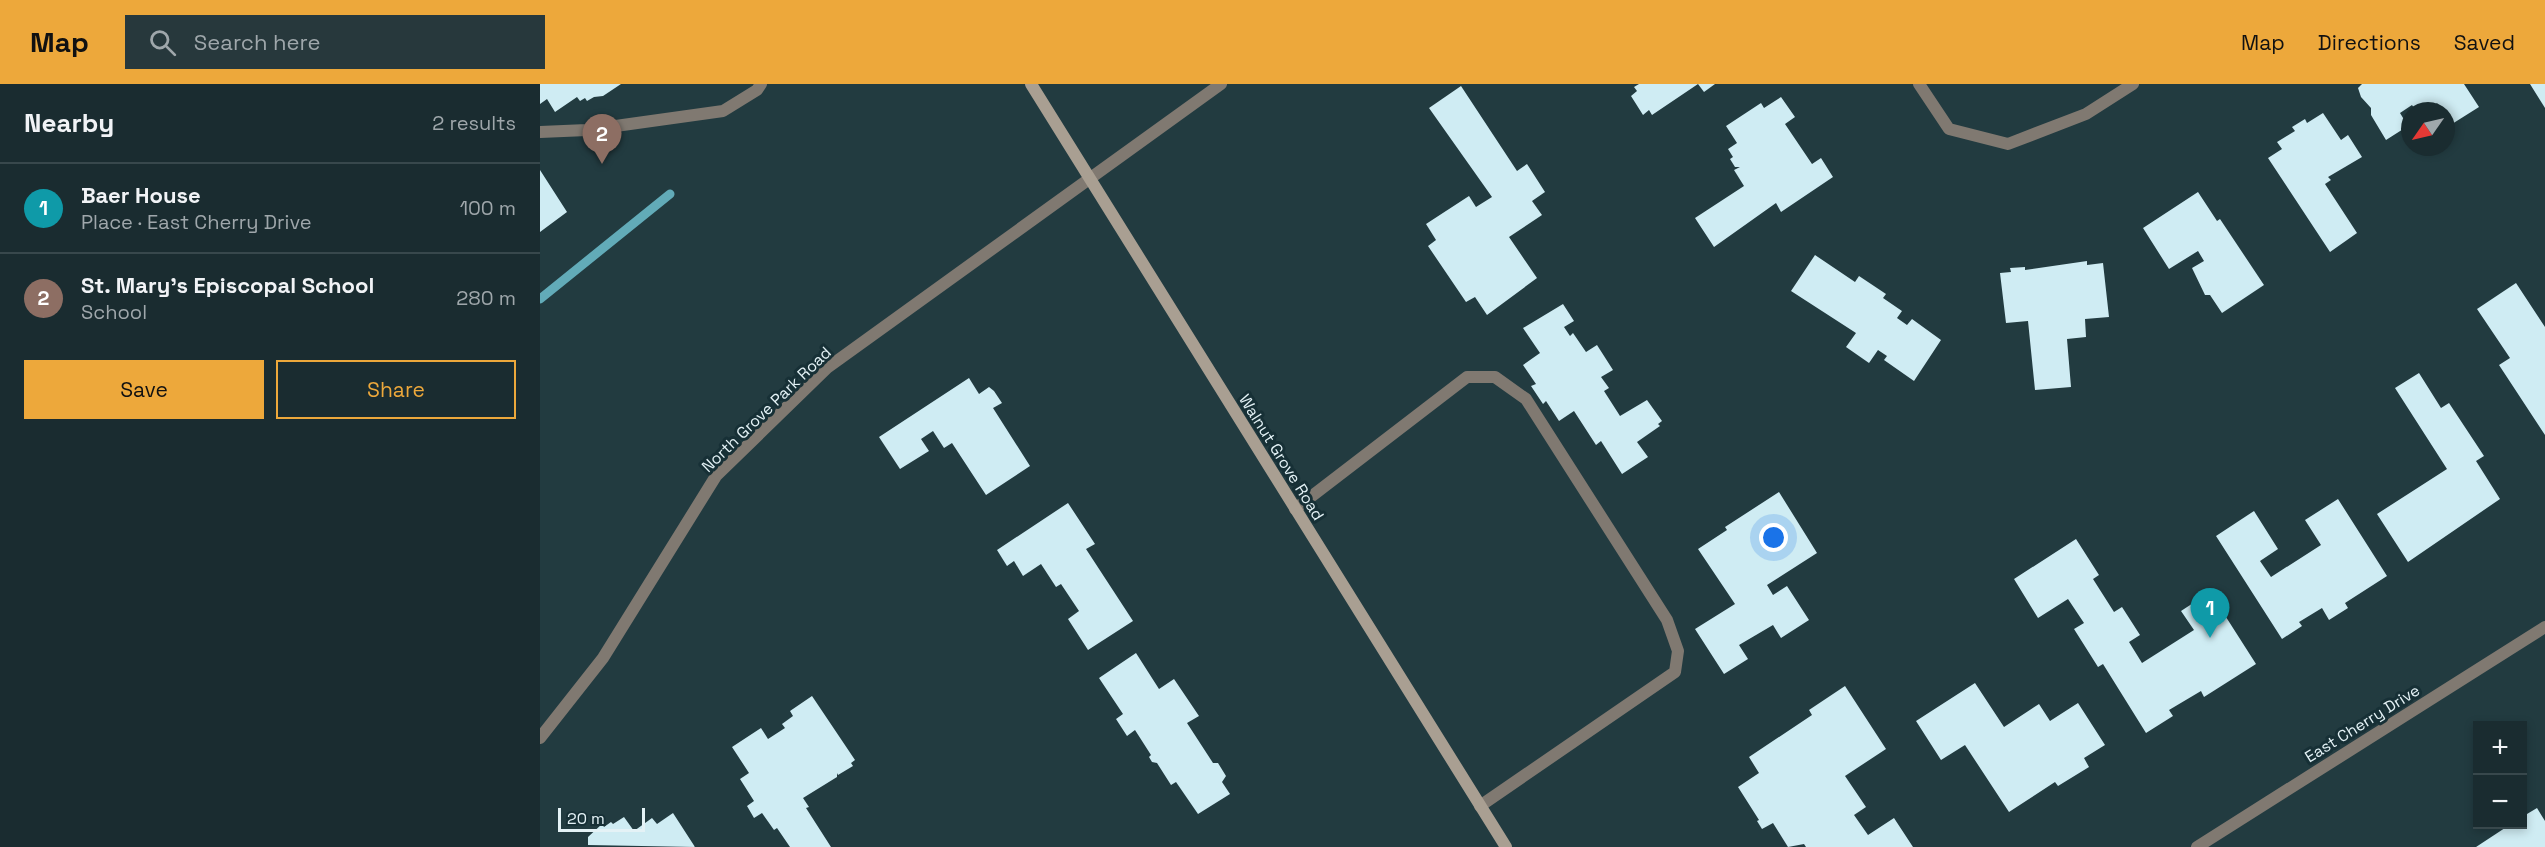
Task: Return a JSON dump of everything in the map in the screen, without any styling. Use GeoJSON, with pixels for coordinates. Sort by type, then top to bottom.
{"type":"FeatureCollection","features":[{"type":"Feature","properties":{"kind":"main road","name":"Walnut Grove Road"},"geometry":{"type":"LineString","coordinates":[[1031,84],[1506,847]]}},
{"type":"Feature","properties":{"kind":"street"},"geometry":{"type":"LineString","coordinates":[[540,132],[587,130],[723,111],[757,90],[761,84]]}},
{"type":"Feature","properties":{"kind":"street","name":"North Grove Park Road"},"geometry":{"type":"LineString","coordinates":[[540,738],[603,658],[716,476],[827,368],[1221,84]]}},
{"type":"Feature","properties":{"kind":"street"},"geometry":{"type":"LineString","coordinates":[[1919,84],[1949,129],[2008,144],[2086,114],[2133,84]]}},
{"type":"Feature","properties":{"kind":"street"},"geometry":{"type":"LineString","coordinates":[[1295,509],[1467,377],[1495,377],[1526,399],[1667,620],[1678,651],[1675,672],[1480,806]]}},
{"type":"Feature","properties":{"kind":"street","name":"East Cherry Drive"},"geometry":{"type":"LineString","coordinates":[[2197,847],[2545,627]]}},
{"type":"Feature","properties":{"kind":"building"},"geometry":{"type":"Polygon","coordinates":[[[540,84],[621,84],[603,96],[587,101],[585,98],[580,101],[577,97],[555,112],[547,99],[540,104],[540,84]]]}},
{"type":"Feature","properties":{"kind":"building"},"geometry":{"type":"Polygon","coordinates":[[[1639,84],[1698,84],[1652,115],[1649,110],[1643,115],[1631,96],[1637,91],[1634,87],[1639,84]]]}},
{"type":"Feature","properties":{"kind":"building"},"geometry":{"type":"Polygon","coordinates":[[[1698,84],[1715,84],[1704,92],[1698,84]]]}},
{"type":"Feature","properties":{"kind":"building"},"geometry":{"type":"Polygon","coordinates":[[[2362,84],[2464,84],[2479,107],[2455,122],[2455,102],[2401,102],[2401,130],[2386,140],[2371,115],[2371,108],[2361,97],[2358,88],[2362,84]]]}},
{"type":"Feature","properties":{"kind":"building"},"geometry":{"type":"Polygon","coordinates":[[[2530,84],[2545,84],[2545,108],[2530,84]]]}},
{"type":"Feature","properties":{"kind":"building"},"geometry":{"type":"Polygon","coordinates":[[[1461,86],[1517,171],[1527,164],[1545,192],[1532,201],[1542,215],[1509,237],[1537,278],[1487,315],[1475,297],[1466,302],[1428,246],[1436,240],[1426,224],[1469,196],[1476,207],[1492,197],[1429,108],[1461,86]]]}},
{"type":"Feature","properties":{"kind":"building"},"geometry":{"type":"Polygon","coordinates":[[[1781,97],[1795,117],[1785,124],[1812,164],[1821,158],[1833,177],[1781,212],[1776,203],[1714,247],[1695,218],[1744,186],[1734,170],[1740,167],[1735,167],[1728,149],[1737,143],[1726,126],[1761,103],[1764,108],[1781,97]]]}},
{"type":"Feature","properties":{"kind":"building"},"geometry":{"type":"Polygon","coordinates":[[[2323,113],[2341,140],[2348,135],[2362,157],[2328,177],[2331,180],[2325,184],[2357,233],[2330,252],[2268,158],[2282,149],[2277,142],[2295,131],[2292,127],[2305,119],[2307,123],[2323,113]]]}},
{"type":"Feature","properties":{"kind":"building"},"geometry":{"type":"Polygon","coordinates":[[[540,170],[567,212],[540,232],[540,170]]]}},
{"type":"Feature","properties":{"kind":"building"},"geometry":{"type":"Polygon","coordinates":[[[2198,192],[2217,221],[2220,219],[2264,285],[2222,313],[2210,295],[2205,295],[2192,268],[2204,261],[2198,251],[2169,269],[2143,228],[2198,192]]]}},
{"type":"Feature","properties":{"kind":"building"},"geometry":{"type":"Polygon","coordinates":[[[1815,255],[1855,282],[1859,276],[1886,294],[1883,298],[1902,311],[1897,318],[1907,325],[1912,319],[1941,340],[1914,381],[1884,360],[1887,356],[1878,350],[1869,363],[1846,347],[1856,333],[1791,291],[1815,255]]]}},
{"type":"Feature","properties":{"kind":"building"},"geometry":{"type":"Polygon","coordinates":[[[2087,261],[2087,265],[2103,263],[2109,317],[2085,319],[2086,337],[2067,339],[2071,387],[2035,390],[2028,321],[2006,323],[2000,273],[2011,272],[2010,268],[2025,267],[2025,270],[2087,261]]]}},
{"type":"Feature","properties":{"kind":"building"},"geometry":{"type":"Polygon","coordinates":[[[2516,283],[2545,327],[2545,435],[2499,365],[2510,358],[2477,309],[2516,283]]]}},
{"type":"Feature","properties":{"kind":"building"},"geometry":{"type":"Polygon","coordinates":[[[1563,304],[1574,321],[1564,327],[1570,336],[1573,333],[1586,352],[1597,345],[1613,370],[1601,377],[1609,388],[1604,391],[1620,416],[1647,400],[1662,421],[1658,424],[1660,426],[1637,442],[1648,457],[1622,474],[1601,441],[1596,445],[1574,411],[1559,421],[1546,401],[1543,404],[1531,386],[1536,384],[1523,365],[1540,353],[1523,328],[1563,304]]]}},
{"type":"Feature","properties":{"kind":"building"},"geometry":{"type":"Polygon","coordinates":[[[2419,373],[2441,408],[2449,403],[2484,456],[2476,461],[2500,499],[2408,562],[2377,514],[2447,469],[2395,388],[2419,373]]]}},
{"type":"Feature","properties":{"kind":"building"},"geometry":{"type":"Polygon","coordinates":[[[969,378],[979,394],[989,387],[994,391],[1002,403],[993,408],[1030,466],[986,495],[952,443],[944,448],[933,431],[921,439],[929,451],[900,469],[879,437],[969,378]]]}},
{"type":"Feature","properties":{"kind":"building"},"geometry":{"type":"Polygon","coordinates":[[[1779,492],[1817,553],[1767,585],[1773,595],[1787,586],[1809,620],[1781,638],[1773,625],[1739,645],[1748,659],[1724,674],[1695,629],[1735,604],[1698,549],[1727,530],[1725,527],[1779,492]]]}},
{"type":"Feature","properties":{"kind":"building"},"geometry":{"type":"Polygon","coordinates":[[[2338,499],[2387,576],[2345,603],[2348,608],[2329,620],[2322,608],[2299,622],[2302,626],[2282,639],[2216,536],[2254,511],[2278,549],[2260,561],[2271,577],[2321,545],[2305,520],[2338,499]]]}},
{"type":"Feature","properties":{"kind":"building"},"geometry":{"type":"Polygon","coordinates":[[[1068,503],[1095,544],[1086,549],[1133,621],[1088,650],[1068,619],[1079,611],[1061,584],[1056,587],[1041,564],[1023,576],[1014,561],[1007,566],[997,550],[1068,503]]]}},
{"type":"Feature","properties":{"kind":"building"},"geometry":{"type":"Polygon","coordinates":[[[2076,539],[2099,575],[2093,579],[2114,612],[2122,607],[2140,635],[2129,642],[2142,663],[2194,630],[2181,611],[2210,592],[2256,664],[2204,697],[2201,691],[2169,710],[2173,716],[2146,733],[2103,664],[2098,667],[2074,629],[2084,623],[2068,599],[2038,618],[2014,579],[2076,539]]]}},
{"type":"Feature","properties":{"kind":"building"},"geometry":{"type":"Polygon","coordinates":[[[1136,653],[1159,689],[1174,679],[1199,716],[1187,723],[1213,763],[1218,763],[1226,776],[1222,782],[1230,794],[1198,814],[1176,782],[1171,785],[1157,763],[1152,762],[1149,757],[1151,755],[1135,730],[1127,736],[1116,719],[1123,714],[1099,678],[1136,653]]]}},
{"type":"Feature","properties":{"kind":"building"},"geometry":{"type":"Polygon","coordinates":[[[1975,683],[2004,727],[2039,704],[2050,721],[2078,703],[2105,745],[2084,758],[2089,767],[2058,786],[2055,782],[2009,812],[1965,745],[1941,760],[1916,721],[1975,683]]]}},
{"type":"Feature","properties":{"kind":"building"},"geometry":{"type":"Polygon","coordinates":[[[1845,686],[1886,749],[1845,776],[1866,807],[1854,815],[1868,835],[1894,818],[1913,847],[1806,847],[1804,844],[1788,847],[1773,823],[1762,829],[1757,821],[1759,820],[1738,787],[1759,773],[1749,757],[1812,715],[1809,710],[1845,686]]]}},
{"type":"Feature","properties":{"kind":"building"},"geometry":{"type":"Polygon","coordinates":[[[812,696],[855,760],[851,763],[853,766],[838,775],[837,773],[837,777],[803,798],[809,807],[806,808],[831,847],[790,847],[777,828],[774,830],[762,813],[754,818],[747,806],[754,801],[740,779],[749,773],[732,747],[761,728],[768,739],[785,728],[782,724],[793,716],[790,711],[812,696]]]}},
{"type":"Feature","properties":{"kind":"building"},"geometry":{"type":"Polygon","coordinates":[[[2537,808],[2545,821],[2545,847],[2476,847],[2503,829],[2527,829],[2527,814],[2537,808]]]}},
{"type":"Feature","properties":{"kind":"building"},"geometry":{"type":"Polygon","coordinates":[[[673,813],[695,847],[588,845],[588,837],[602,824],[604,827],[624,817],[634,831],[652,818],[657,824],[673,813]]]}},
{"type":"Feature","properties":{"kind":"waterway"},"geometry":{"type":"LineString","coordinates":[[540,299],[670,194]]}},
{"type":"Feature","properties":{"kind":"place","name":"St. Mary's Episcopal School"},"geometry":{"type":"Point","coordinates":[602,164]}},
{"type":"Feature","properties":{"kind":"place","name":"Baer House"},"geometry":{"type":"Point","coordinates":[2210,638]}}]}
